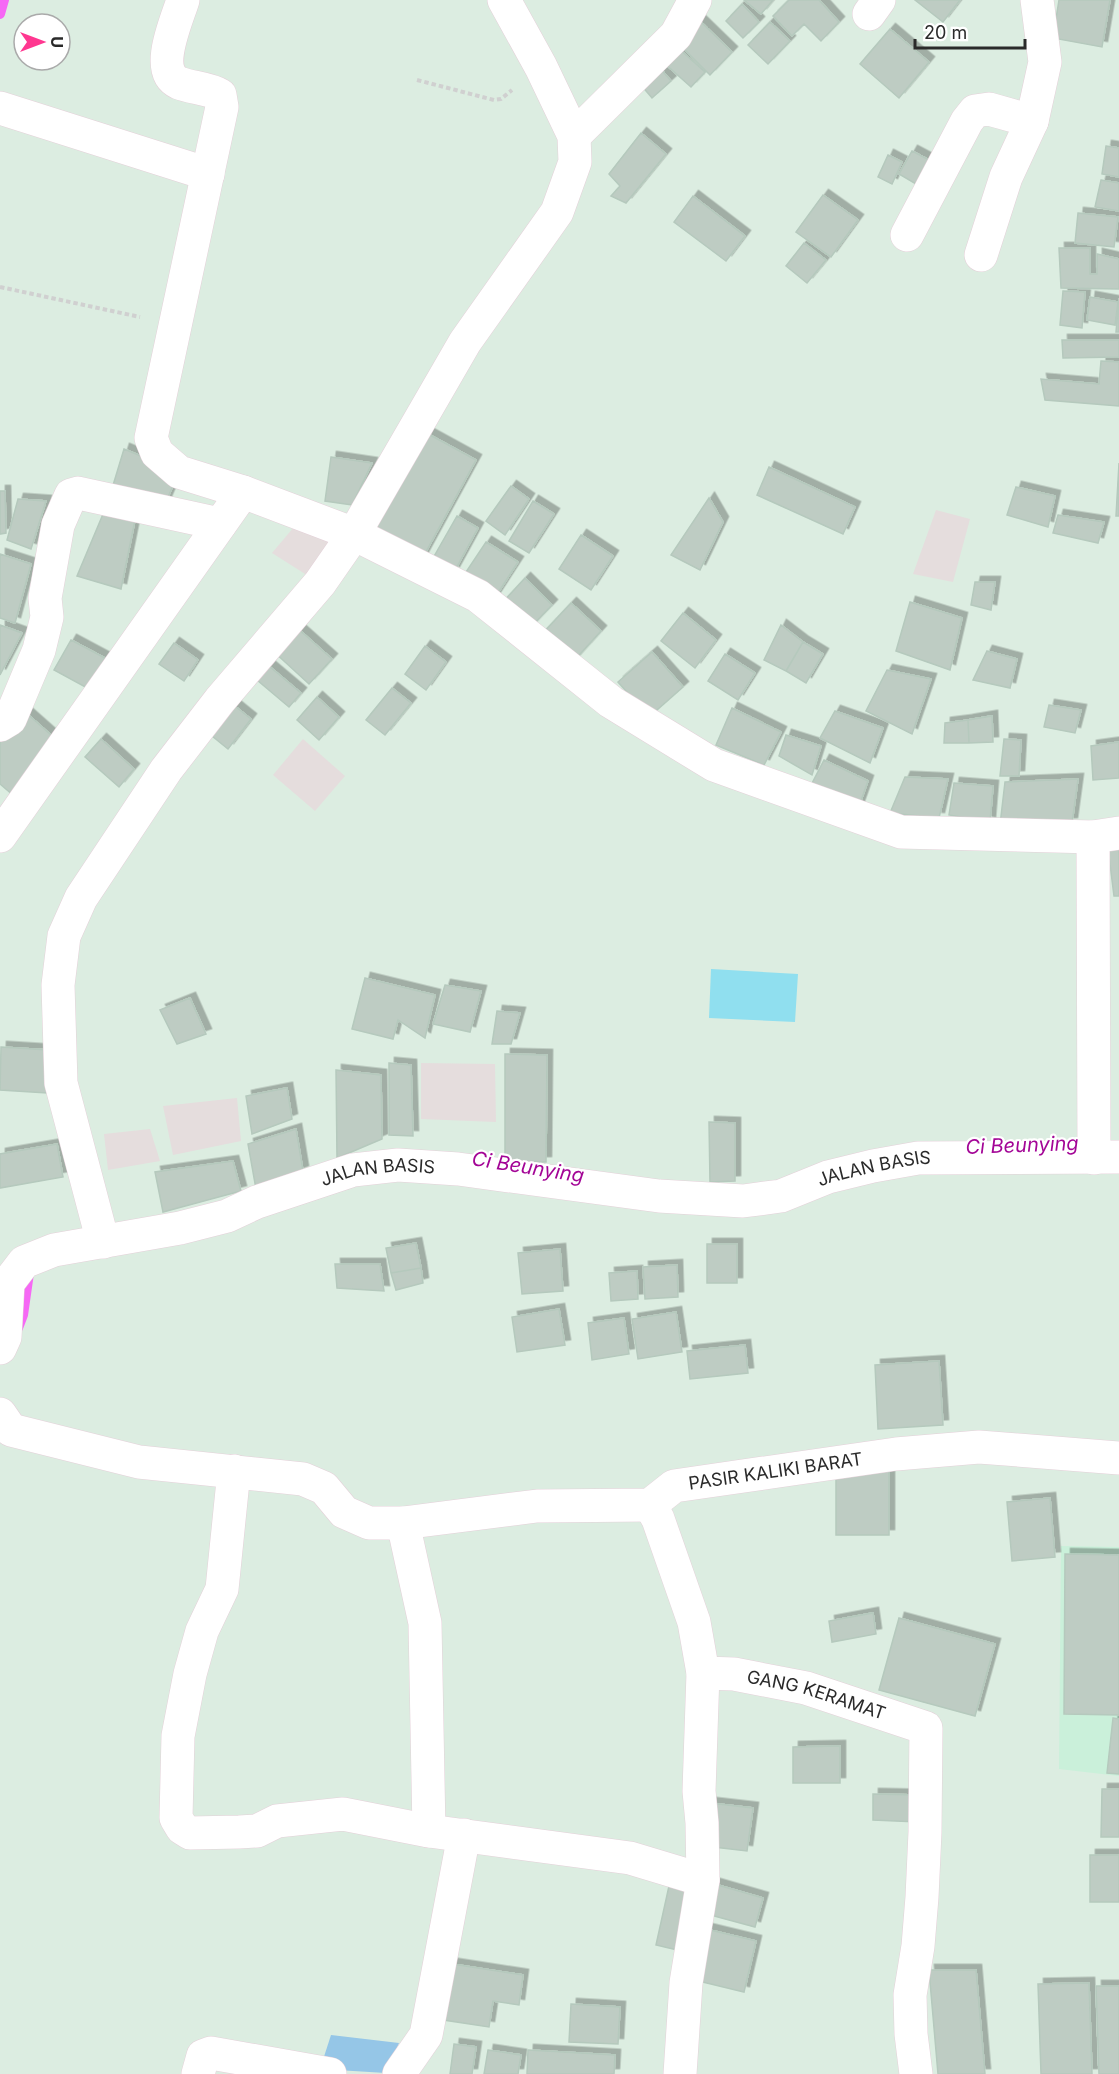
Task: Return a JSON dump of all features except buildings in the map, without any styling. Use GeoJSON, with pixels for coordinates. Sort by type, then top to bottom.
{"type":"FeatureCollection","features":[{"type":"Feature","properties":{"kind":"street"},"geometry":{"type":"LineString","coordinates":[[183,0],[168,50],[167,70],[171,78],[216,93],[222,100],[220,121],[151,438],[158,453],[179,472],[243,492],[354,534],[478,596],[610,702],[714,765],[901,832],[1106,835],[1106,1157]]}},
{"type":"Feature","properties":{"kind":"street"},"geometry":{"type":"LineString","coordinates":[[103,1242],[61,1083],[57,985],[64,936],[81,898],[166,770],[220,700],[320,583],[354,534],[465,342],[557,212],[575,162],[574,136],[541,67],[504,0]]}},
{"type":"Feature","properties":{"kind":"street"},"geometry":{"type":"LineString","coordinates":[[574,136],[676,35],[695,0]]}},
{"type":"Feature","properties":{"kind":"street"},"geometry":{"type":"LineString","coordinates":[[981,255],[1006,177],[1032,121],[1046,62],[1037,0]]}},
{"type":"Feature","properties":{"kind":"street"},"geometry":{"type":"LineString","coordinates":[[0,108],[208,174]]}},
{"type":"Feature","properties":{"kind":"street"},"geometry":{"type":"LineString","coordinates":[[907,235],[967,121],[975,111],[988,109],[1032,121]]}},
{"type":"Feature","properties":{"kind":"street"},"geometry":{"type":"LineString","coordinates":[[0,836],[243,492]]}},
{"type":"Feature","properties":{"kind":"street"},"geometry":{"type":"LineString","coordinates":[[0,725],[10,719],[39,650],[47,617],[45,598],[58,525],[71,495],[78,493],[220,524]]}},
{"type":"Feature","properties":{"kind":"street","name":"JALAN BASIS"},"geometry":{"type":"LineString","coordinates":[[0,1348],[5,1337],[8,1283],[24,1262],[54,1250],[180,1228],[226,1216],[257,1202],[353,1170],[398,1165],[458,1169],[659,1196],[743,1201],[781,1196],[828,1178],[873,1166],[918,1158],[1106,1157]]}},
{"type":"Feature","properties":{"kind":"street"},"geometry":{"type":"LineString","coordinates":[[4,1429],[139,1462],[303,1479],[324,1488],[344,1512],[369,1522],[403,1523],[537,1506],[650,1505],[658,1519],[694,1622],[703,1673],[699,1791],[703,1880],[686,1983],[680,2074]]}},
{"type":"Feature","properties":{"kind":"street","name":"PASIR KALIKI BARAT"},"geometry":{"type":"LineString","coordinates":[[650,1505],[674,1486],[896,1454],[979,1447],[1119,1458]]}},
{"type":"Feature","properties":{"kind":"street"},"geometry":{"type":"LineString","coordinates":[[234,1471],[222,1589],[202,1631],[190,1674],[178,1736],[176,1818],[182,1828],[190,1833],[257,1831],[277,1821],[343,1814],[429,1831],[630,1858],[703,1880]]}},
{"type":"Feature","properties":{"kind":"street"},"geometry":{"type":"LineString","coordinates":[[403,1523],[425,1623],[429,1831]]}},
{"type":"Feature","properties":{"kind":"street","name":"GANG KERAMAT"},"geometry":{"type":"LineString","coordinates":[[703,1673],[734,1674],[806,1688],[926,1728],[922,1897],[918,1946],[910,1995],[911,2034],[916,2074]]}},
{"type":"Feature","properties":{"kind":"street"},"geometry":{"type":"LineString","coordinates":[[399,2074],[426,2035],[464,1835]]}},
{"type":"Feature","properties":{"kind":"street"},"geometry":{"type":"LineString","coordinates":[[198,2074],[203,2056],[211,2053],[330,2074]]}},
{"type":"Feature","properties":{"kind":"path"},"geometry":{"type":"LineString","coordinates":[[417,80],[494,100],[501,99],[541,67]]}},
{"type":"Feature","properties":{"kind":"path"},"geometry":{"type":"LineString","coordinates":[[0,287],[176,325]]}},
{"type":"Feature","properties":{"kind":"shaded area"},"geometry":{"type":"Polygon","coordinates":[[[936,510],[970,519],[953,582],[913,574],[936,510]]]}},
{"type":"Feature","properties":{"kind":"shaded area"},"geometry":{"type":"Polygon","coordinates":[[[299,521],[337,542],[313,579],[272,553],[299,521]]]}},
{"type":"Feature","properties":{"kind":"shaded area"},"geometry":{"type":"Polygon","coordinates":[[[303,739],[345,776],[315,811],[273,775],[303,739]]]}},
{"type":"Feature","properties":{"kind":"shaded area"},"geometry":{"type":"Polygon","coordinates":[[[711,969],[798,974],[795,1022],[709,1018],[711,969]]]}},
{"type":"Feature","properties":{"kind":"shaded area"},"geometry":{"type":"Polygon","coordinates":[[[421,1063],[495,1064],[496,1122],[421,1119],[421,1063]]]}},
{"type":"Feature","properties":{"kind":"shaded area"},"geometry":{"type":"Polygon","coordinates":[[[237,1098],[241,1141],[173,1155],[163,1106],[237,1098]]]}},
{"type":"Feature","properties":{"kind":"shaded area"},"geometry":{"type":"Polygon","coordinates":[[[150,1129],[160,1161],[108,1170],[104,1134],[150,1129]]]}},
{"type":"Feature","properties":{"kind":"shaded area"},"geometry":{"type":"Polygon","coordinates":[[[1061,1546],[1119,1547],[1119,1776],[1059,1769],[1061,1546]]]}},
{"type":"Feature","properties":{"kind":"shaded area"},"geometry":{"type":"Polygon","coordinates":[[[331,2035],[399,2043],[386,2073],[320,2069],[331,2035]]]}},
{"type":"Feature","properties":{"kind":"waterway"},"geometry":{"type":"LineString","coordinates":[[0,14],[4,0]]}},
{"type":"Feature","properties":{"kind":"waterway","name":"Ci Beunying"},"geometry":{"type":"LineString","coordinates":[[18,1328],[23,1315],[29,1273]]}}]}
